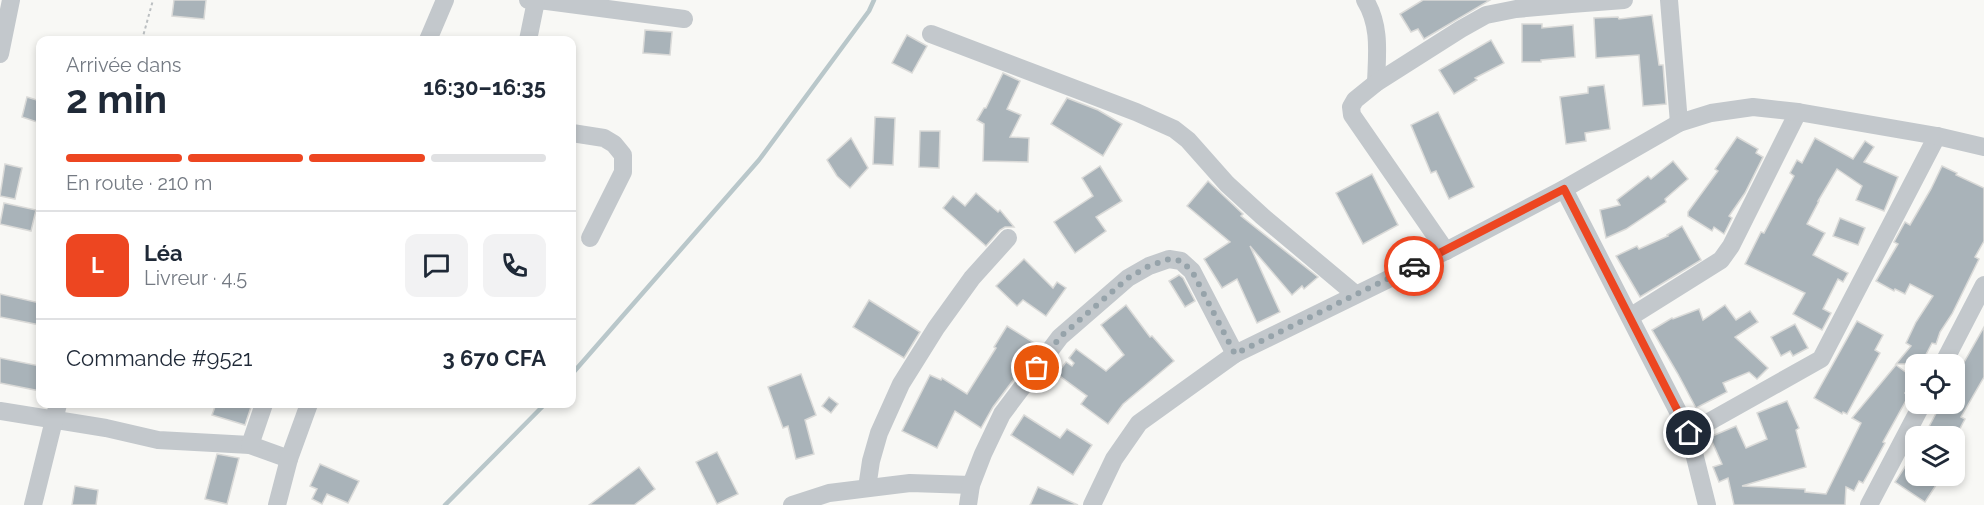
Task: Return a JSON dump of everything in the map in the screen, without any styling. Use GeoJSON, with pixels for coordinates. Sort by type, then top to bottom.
{"type":"FeatureCollection","features":[{"type":"Feature","properties":{"kind":"street"},"geometry":{"type":"LineString","coordinates":[[0,54],[11,0]]}},
{"type":"Feature","properties":{"kind":"street"},"geometry":{"type":"LineString","coordinates":[[430,36],[445,0]]}},
{"type":"Feature","properties":{"kind":"street"},"geometry":{"type":"LineString","coordinates":[[529,36],[540,0],[684,19]]}},
{"type":"Feature","properties":{"kind":"street"},"geometry":{"type":"LineString","coordinates":[[1365,0],[1372,10],[1377,29],[1376,83]]}},
{"type":"Feature","properties":{"kind":"street"},"geometry":{"type":"LineString","coordinates":[[1446,250],[1352,115],[1351,107],[1355,100],[1376,83],[1486,15],[1549,6],[1624,0]]}},
{"type":"Feature","properties":{"kind":"street"},"geometry":{"type":"LineString","coordinates":[[1669,0],[1679,123]]}},
{"type":"Feature","properties":{"kind":"street"},"geometry":{"type":"LineString","coordinates":[[931,34],[1136,112],[1174,129],[1188,140],[1227,184],[1262,216],[1355,294]]}},
{"type":"Feature","properties":{"kind":"street"},"geometry":{"type":"LineString","coordinates":[[1092,505],[1114,459],[1139,423],[1235,354],[1564,189],[1679,123],[1711,113],[1753,107],[1798,112],[1984,145]]}},
{"type":"Feature","properties":{"kind":"street"},"geometry":{"type":"LineString","coordinates":[[1630,317],[1721,260],[1731,246],[1798,112]]}},
{"type":"Feature","properties":{"kind":"street"},"geometry":{"type":"LineString","coordinates":[[576,134],[604,138],[614,144],[622,155],[623,172],[590,238]]}},
{"type":"Feature","properties":{"kind":"street"},"geometry":{"type":"LineString","coordinates":[[1689,433],[1821,358],[1937,136]]}},
{"type":"Feature","properties":{"kind":"street"},"geometry":{"type":"LineString","coordinates":[[1564,189],[1689,433],[1707,505]]}},
{"type":"Feature","properties":{"kind":"street"},"geometry":{"type":"LineString","coordinates":[[867,488],[871,461],[879,433],[901,384],[936,328],[972,278],[1008,238]]}},
{"type":"Feature","properties":{"kind":"street"},"geometry":{"type":"LineString","coordinates":[[968,505],[972,485],[983,454],[1002,414],[1060,337],[1128,278],[1149,266],[1169,259],[1181,261],[1192,271],[1235,354]]}},
{"type":"Feature","properties":{"kind":"street"},"geometry":{"type":"LineString","coordinates":[[1947,354],[1984,285]]}},
{"type":"Feature","properties":{"kind":"street"},"geometry":{"type":"LineString","coordinates":[[250,445],[263,408]]}},
{"type":"Feature","properties":{"kind":"street"},"geometry":{"type":"LineString","coordinates":[[278,505],[289,459],[308,408]]}},
{"type":"Feature","properties":{"kind":"street"},"geometry":{"type":"LineString","coordinates":[[0,411],[56,412],[106,428],[158,440],[250,445],[289,459]]}},
{"type":"Feature","properties":{"kind":"street"},"geometry":{"type":"LineString","coordinates":[[33,505],[56,412]]}},
{"type":"Feature","properties":{"kind":"street"},"geometry":{"type":"LineString","coordinates":[[1869,505],[1917,414]]}},
{"type":"Feature","properties":{"kind":"street"},"geometry":{"type":"LineString","coordinates":[[792,505],[830,493],[910,483],[972,485]]}},
{"type":"Feature","properties":{"kind":"path"},"geometry":{"type":"LineString","coordinates":[[143,36],[153,0]]}},
{"type":"Feature","properties":{"kind":"building"},"geometry":{"type":"Polygon","coordinates":[[[174,0],[206,0],[204,19],[172,16],[174,0]]]}},
{"type":"Feature","properties":{"kind":"building"},"geometry":{"type":"Polygon","coordinates":[[[1423,0],[1490,0],[1424,39],[1418,29],[1411,32],[1400,14],[1423,0]]]}},
{"type":"Feature","properties":{"kind":"building"},"geometry":{"type":"Polygon","coordinates":[[[1652,15],[1659,65],[1663,65],[1666,104],[1643,106],[1639,55],[1596,58],[1594,18],[1618,17],[1619,19],[1652,15]]]}},
{"type":"Feature","properties":{"kind":"building"},"geometry":{"type":"Polygon","coordinates":[[[1522,24],[1542,24],[1542,28],[1573,25],[1575,57],[1522,62],[1522,24]]]}},
{"type":"Feature","properties":{"kind":"building"},"geometry":{"type":"Polygon","coordinates":[[[645,30],[672,32],[670,55],[643,53],[645,30]]]}},
{"type":"Feature","properties":{"kind":"building"},"geometry":{"type":"Polygon","coordinates":[[[907,35],[927,46],[912,73],[892,63],[907,35]]]}},
{"type":"Feature","properties":{"kind":"building"},"geometry":{"type":"Polygon","coordinates":[[[1491,40],[1504,63],[1475,78],[1477,80],[1454,94],[1439,70],[1491,40]]]}},
{"type":"Feature","properties":{"kind":"building"},"geometry":{"type":"Polygon","coordinates":[[[1003,73],[1020,81],[1007,109],[1021,115],[1010,137],[1029,138],[1028,162],[983,161],[984,124],[977,120],[986,108],[1003,73]]]}},
{"type":"Feature","properties":{"kind":"building"},"geometry":{"type":"Polygon","coordinates":[[[1604,85],[1610,129],[1585,133],[1586,141],[1566,144],[1560,97],[1588,93],[1588,87],[1604,85]]]}},
{"type":"Feature","properties":{"kind":"building"},"geometry":{"type":"Polygon","coordinates":[[[27,97],[36,100],[36,122],[22,117],[27,97]]]}},
{"type":"Feature","properties":{"kind":"building"},"geometry":{"type":"Polygon","coordinates":[[[1067,98],[1098,110],[1122,124],[1103,156],[1051,124],[1067,98]]]}},
{"type":"Feature","properties":{"kind":"building"},"geometry":{"type":"Polygon","coordinates":[[[1438,112],[1474,187],[1449,199],[1436,171],[1431,173],[1411,125],[1438,112]]]}},
{"type":"Feature","properties":{"kind":"building"},"geometry":{"type":"Polygon","coordinates":[[[875,117],[895,118],[893,165],[873,164],[875,117]]]}},
{"type":"Feature","properties":{"kind":"building"},"geometry":{"type":"Polygon","coordinates":[[[920,131],[940,131],[939,168],[919,167],[920,131]]]}},
{"type":"Feature","properties":{"kind":"building"},"geometry":{"type":"Polygon","coordinates":[[[1737,137],[1758,149],[1756,153],[1763,157],[1745,193],[1729,216],[1732,218],[1724,234],[1714,227],[1712,231],[1688,216],[1688,212],[1718,171],[1715,169],[1737,137]]]}},
{"type":"Feature","properties":{"kind":"building"},"geometry":{"type":"Polygon","coordinates":[[[851,138],[868,168],[850,188],[837,176],[827,160],[851,138]]]}},
{"type":"Feature","properties":{"kind":"building"},"geometry":{"type":"Polygon","coordinates":[[[1815,138],[1853,159],[1865,141],[1874,147],[1864,162],[1898,177],[1884,211],[1856,200],[1862,186],[1837,169],[1818,201],[1807,224],[1825,233],[1813,255],[1848,273],[1843,282],[1838,279],[1823,309],[1831,313],[1822,330],[1793,314],[1805,293],[1745,264],[1794,176],[1790,173],[1797,160],[1802,163],[1815,138]]]}},
{"type":"Feature","properties":{"kind":"building"},"geometry":{"type":"Polygon","coordinates":[[[1673,161],[1688,179],[1665,199],[1666,202],[1626,229],[1606,238],[1600,210],[1620,205],[1617,200],[1648,176],[1651,179],[1673,161]]]}},
{"type":"Feature","properties":{"kind":"building"},"geometry":{"type":"Polygon","coordinates":[[[5,164],[22,168],[15,199],[0,196],[5,164]]]}},
{"type":"Feature","properties":{"kind":"building"},"geometry":{"type":"Polygon","coordinates":[[[1100,166],[1122,201],[1096,217],[1106,231],[1075,253],[1054,222],[1093,196],[1082,178],[1100,166]]]}},
{"type":"Feature","properties":{"kind":"building"},"geometry":{"type":"Polygon","coordinates":[[[1942,166],[1984,188],[1984,241],[1975,257],[1979,259],[1952,314],[1940,332],[1936,344],[1932,343],[1926,354],[1905,354],[1905,364],[1896,364],[1911,346],[1906,343],[1933,296],[1910,284],[1905,294],[1876,281],[1898,244],[1894,242],[1905,222],[1910,225],[1942,166]]]}},
{"type":"Feature","properties":{"kind":"building"},"geometry":{"type":"Polygon","coordinates":[[[1372,174],[1398,225],[1363,244],[1336,193],[1372,174]]]}},
{"type":"Feature","properties":{"kind":"building"},"geometry":{"type":"Polygon","coordinates":[[[1208,181],[1243,214],[1241,216],[1318,277],[1304,289],[1302,286],[1292,295],[1250,246],[1280,312],[1257,323],[1237,279],[1222,288],[1204,259],[1230,242],[1187,206],[1208,181]]]}},
{"type":"Feature","properties":{"kind":"building"},"geometry":{"type":"Polygon","coordinates":[[[976,193],[998,212],[1000,210],[1014,227],[1005,227],[1000,230],[986,246],[943,208],[953,196],[965,206],[976,193]]]}},
{"type":"Feature","properties":{"kind":"building"},"geometry":{"type":"Polygon","coordinates":[[[4,203],[36,210],[31,231],[0,224],[4,203]]]}},
{"type":"Feature","properties":{"kind":"building"},"geometry":{"type":"Polygon","coordinates":[[[1840,218],[1865,228],[1858,245],[1833,236],[1840,218]]]}},
{"type":"Feature","properties":{"kind":"building"},"geometry":{"type":"Polygon","coordinates":[[[1682,226],[1701,260],[1640,297],[1616,256],[1668,236],[1682,226]]]}},
{"type":"Feature","properties":{"kind":"building"},"geometry":{"type":"Polygon","coordinates":[[[1024,259],[1053,288],[1057,282],[1066,288],[1046,316],[1023,300],[1017,306],[996,286],[1024,259]]]}},
{"type":"Feature","properties":{"kind":"building"},"geometry":{"type":"Polygon","coordinates":[[[1179,275],[1183,278],[1195,301],[1185,307],[1169,281],[1179,275]]]}},
{"type":"Feature","properties":{"kind":"building"},"geometry":{"type":"Polygon","coordinates":[[[0,294],[36,302],[36,324],[0,317],[0,294]]]}},
{"type":"Feature","properties":{"kind":"building"},"geometry":{"type":"Polygon","coordinates":[[[869,300],[920,332],[904,358],[853,327],[869,300]]]}},
{"type":"Feature","properties":{"kind":"building"},"geometry":{"type":"Polygon","coordinates":[[[1126,305],[1150,337],[1152,336],[1174,361],[1123,404],[1108,424],[1081,404],[1087,396],[1057,374],[1066,362],[1072,366],[1074,363],[1069,358],[1076,349],[1106,371],[1124,355],[1101,325],[1126,305]]]}},
{"type":"Feature","properties":{"kind":"building"},"geometry":{"type":"Polygon","coordinates":[[[1725,305],[1736,320],[1750,311],[1758,322],[1735,337],[1768,368],[1757,379],[1749,372],[1723,383],[1727,392],[1696,408],[1652,330],[1672,318],[1699,309],[1703,320],[1725,305]]]}},
{"type":"Feature","properties":{"kind":"building"},"geometry":{"type":"Polygon","coordinates":[[[1857,321],[1883,335],[1875,350],[1880,353],[1847,414],[1843,412],[1842,414],[1814,398],[1857,321]]]}},
{"type":"Feature","properties":{"kind":"building"},"geometry":{"type":"Polygon","coordinates":[[[1795,324],[1808,348],[1793,356],[1790,351],[1781,356],[1771,337],[1795,324]]]}},
{"type":"Feature","properties":{"kind":"building"},"geometry":{"type":"Polygon","coordinates":[[[1007,326],[1039,346],[993,407],[981,428],[955,411],[937,448],[902,431],[930,375],[941,380],[942,378],[967,394],[1007,326]]]}},
{"type":"Feature","properties":{"kind":"building"},"geometry":{"type":"Polygon","coordinates":[[[1984,327],[1984,377],[1965,410],[1965,361],[1984,327]]]}},
{"type":"Feature","properties":{"kind":"building"},"geometry":{"type":"Polygon","coordinates":[[[0,358],[36,365],[36,390],[0,383],[0,358]]]}},
{"type":"Feature","properties":{"kind":"building"},"geometry":{"type":"Polygon","coordinates":[[[1896,365],[1905,372],[1905,402],[1863,483],[1859,481],[1854,491],[1846,487],[1845,505],[1734,505],[1728,478],[1719,482],[1713,467],[1722,464],[1710,437],[1736,426],[1746,448],[1767,439],[1757,413],[1787,401],[1799,428],[1796,430],[1806,467],[1742,486],[1805,489],[1805,492],[1826,494],[1861,423],[1852,418],[1896,365]]]}},
{"type":"Feature","properties":{"kind":"building"},"geometry":{"type":"Polygon","coordinates":[[[801,374],[816,415],[805,420],[814,454],[796,459],[788,426],[783,428],[768,387],[801,374]]]}},
{"type":"Feature","properties":{"kind":"building"},"geometry":{"type":"Polygon","coordinates":[[[829,397],[838,404],[831,413],[822,406],[829,397]]]}},
{"type":"Feature","properties":{"kind":"building"},"geometry":{"type":"Polygon","coordinates":[[[215,408],[251,408],[245,425],[212,415],[215,408]]]}},
{"type":"Feature","properties":{"kind":"building"},"geometry":{"type":"Polygon","coordinates":[[[1936,414],[1963,414],[1961,417],[1965,419],[1961,426],[1929,426],[1936,414]]]}},
{"type":"Feature","properties":{"kind":"building"},"geometry":{"type":"Polygon","coordinates":[[[1024,415],[1060,438],[1067,429],[1092,445],[1073,475],[1011,435],[1024,415]]]}},
{"type":"Feature","properties":{"kind":"building"},"geometry":{"type":"Polygon","coordinates":[[[717,452],[738,494],[717,504],[696,462],[717,452]]]}},
{"type":"Feature","properties":{"kind":"building"},"geometry":{"type":"Polygon","coordinates":[[[217,454],[239,458],[227,504],[205,499],[217,454]]]}},
{"type":"Feature","properties":{"kind":"building"},"geometry":{"type":"Polygon","coordinates":[[[320,464],[359,481],[348,503],[327,494],[322,504],[312,499],[317,489],[310,486],[320,464]]]}},
{"type":"Feature","properties":{"kind":"building"},"geometry":{"type":"Polygon","coordinates":[[[639,467],[655,489],[634,505],[589,505],[639,467]]]}},
{"type":"Feature","properties":{"kind":"building"},"geometry":{"type":"Polygon","coordinates":[[[1905,467],[1905,486],[1935,486],[1925,502],[1895,482],[1905,467]]]}},
{"type":"Feature","properties":{"kind":"building"},"geometry":{"type":"Polygon","coordinates":[[[75,486],[98,490],[96,505],[72,505],[75,486]]]}},
{"type":"Feature","properties":{"kind":"building"},"geometry":{"type":"Polygon","coordinates":[[[1038,487],[1078,505],[1030,505],[1038,487]]]}},
{"type":"Feature","properties":{"kind":"waterway"},"geometry":{"type":"LineString","coordinates":[[576,369],[759,160],[869,11],[874,0]]}},
{"type":"Feature","properties":{"kind":"waterway"},"geometry":{"type":"LineString","coordinates":[[445,505],[541,408]]}},
{"type":"Feature","properties":{"kind":"way so far"},"geometry":{"type":"LineString","coordinates":[[1037,368],[1060,337],[1128,278],[1149,266],[1169,259],[1181,261],[1192,271],[1235,354],[1414,266]]}},
{"type":"Feature","properties":{"kind":"route"},"geometry":{"type":"LineString","coordinates":[[1414,266],[1564,189],[1689,433]]}}]}
